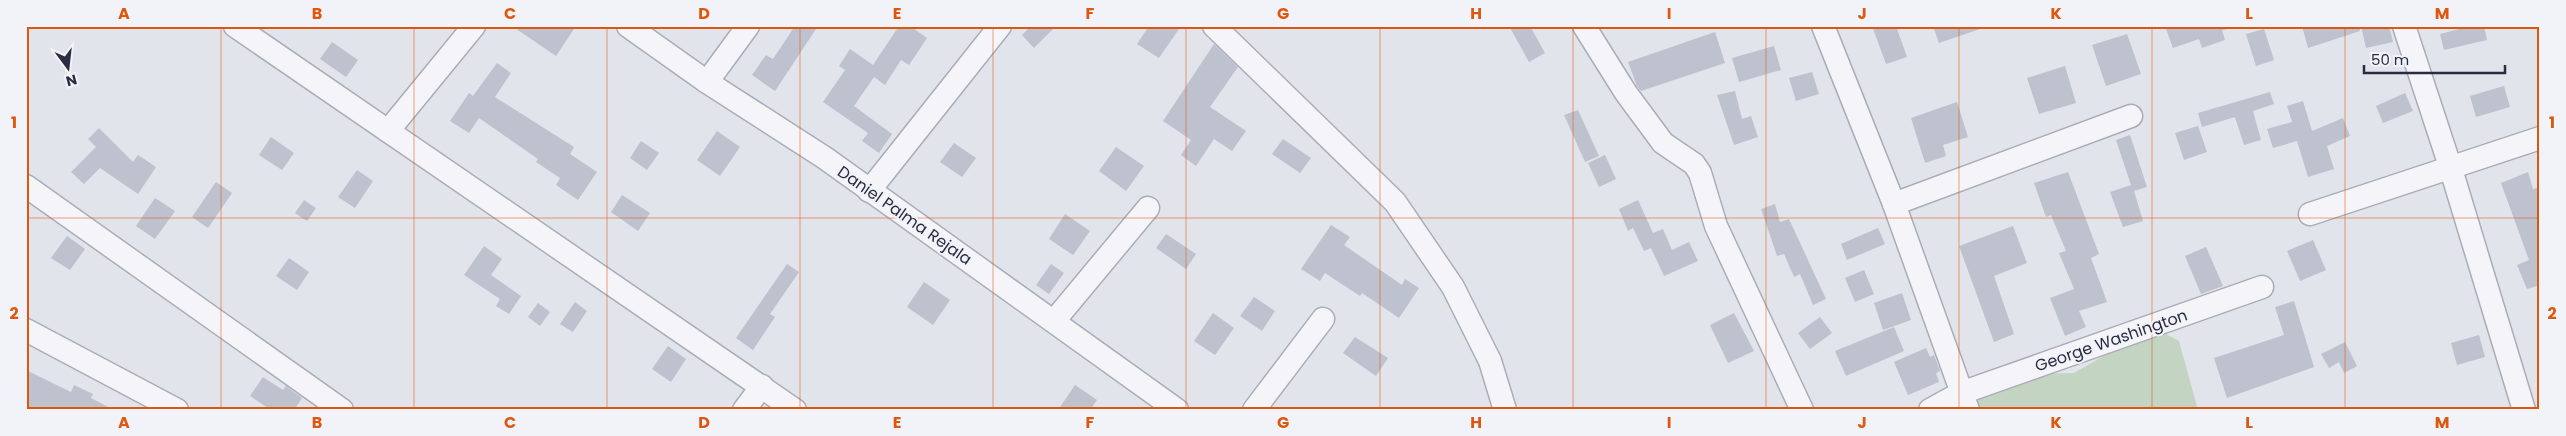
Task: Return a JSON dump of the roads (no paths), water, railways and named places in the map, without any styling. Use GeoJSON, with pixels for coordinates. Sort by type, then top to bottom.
{"type":"FeatureCollection","features":[{"type":"Feature","properties":{"kind":"street"},"geometry":{"type":"LineString","coordinates":[[235,26],[795,410]]}},
{"type":"Feature","properties":{"kind":"street"},"geometry":{"type":"LineString","coordinates":[[388,131],[474,26]]}},
{"type":"Feature","properties":{"kind":"street","name":"Daniel Palma Rejala"},"geometry":{"type":"LineString","coordinates":[[628,26],[707,82],[825,158],[869,191],[1054,320],[1177,410]]}},
{"type":"Feature","properties":{"kind":"street"},"geometry":{"type":"LineString","coordinates":[[707,82],[748,26]]}},
{"type":"Feature","properties":{"kind":"street"},"geometry":{"type":"LineString","coordinates":[[869,191],[1000,26]]}},
{"type":"Feature","properties":{"kind":"street"},"geometry":{"type":"LineString","coordinates":[[1214,26],[1395,202],[1453,287],[1490,361],[1504,410]]}},
{"type":"Feature","properties":{"kind":"street"},"geometry":{"type":"LineString","coordinates":[[1584,26],[1626,93],[1662,143],[1694,164],[1700,173],[1716,226],[1802,410]]}},
{"type":"Feature","properties":{"kind":"street"},"geometry":{"type":"LineString","coordinates":[[1823,26],[1894,204],[1965,401]]}},
{"type":"Feature","properties":{"kind":"street"},"geometry":{"type":"LineString","coordinates":[[2404,26],[2450,166],[2524,410]]}},
{"type":"Feature","properties":{"kind":"street"},"geometry":{"type":"LineString","coordinates":[[1894,204],[2131,116]]}},
{"type":"Feature","properties":{"kind":"street"},"geometry":{"type":"LineString","coordinates":[[2310,214],[2450,166],[2540,138]]}},
{"type":"Feature","properties":{"kind":"street"},"geometry":{"type":"LineString","coordinates":[[26,186],[342,410]]}},
{"type":"Feature","properties":{"kind":"street"},"geometry":{"type":"LineString","coordinates":[[1054,320],[1148,208]]}},
{"type":"Feature","properties":{"kind":"street","name":"George Washington"},"geometry":{"type":"LineString","coordinates":[[1930,410],[1965,401],[2262,287]]}},
{"type":"Feature","properties":{"kind":"street"},"geometry":{"type":"LineString","coordinates":[[1254,410],[1323,319]]}},
{"type":"Feature","properties":{"kind":"street"},"geometry":{"type":"LineString","coordinates":[[26,330],[177,410]]}},
{"type":"Feature","properties":{"kind":"street"},"geometry":{"type":"LineString","coordinates":[[744,410],[762,386]]}}]}
